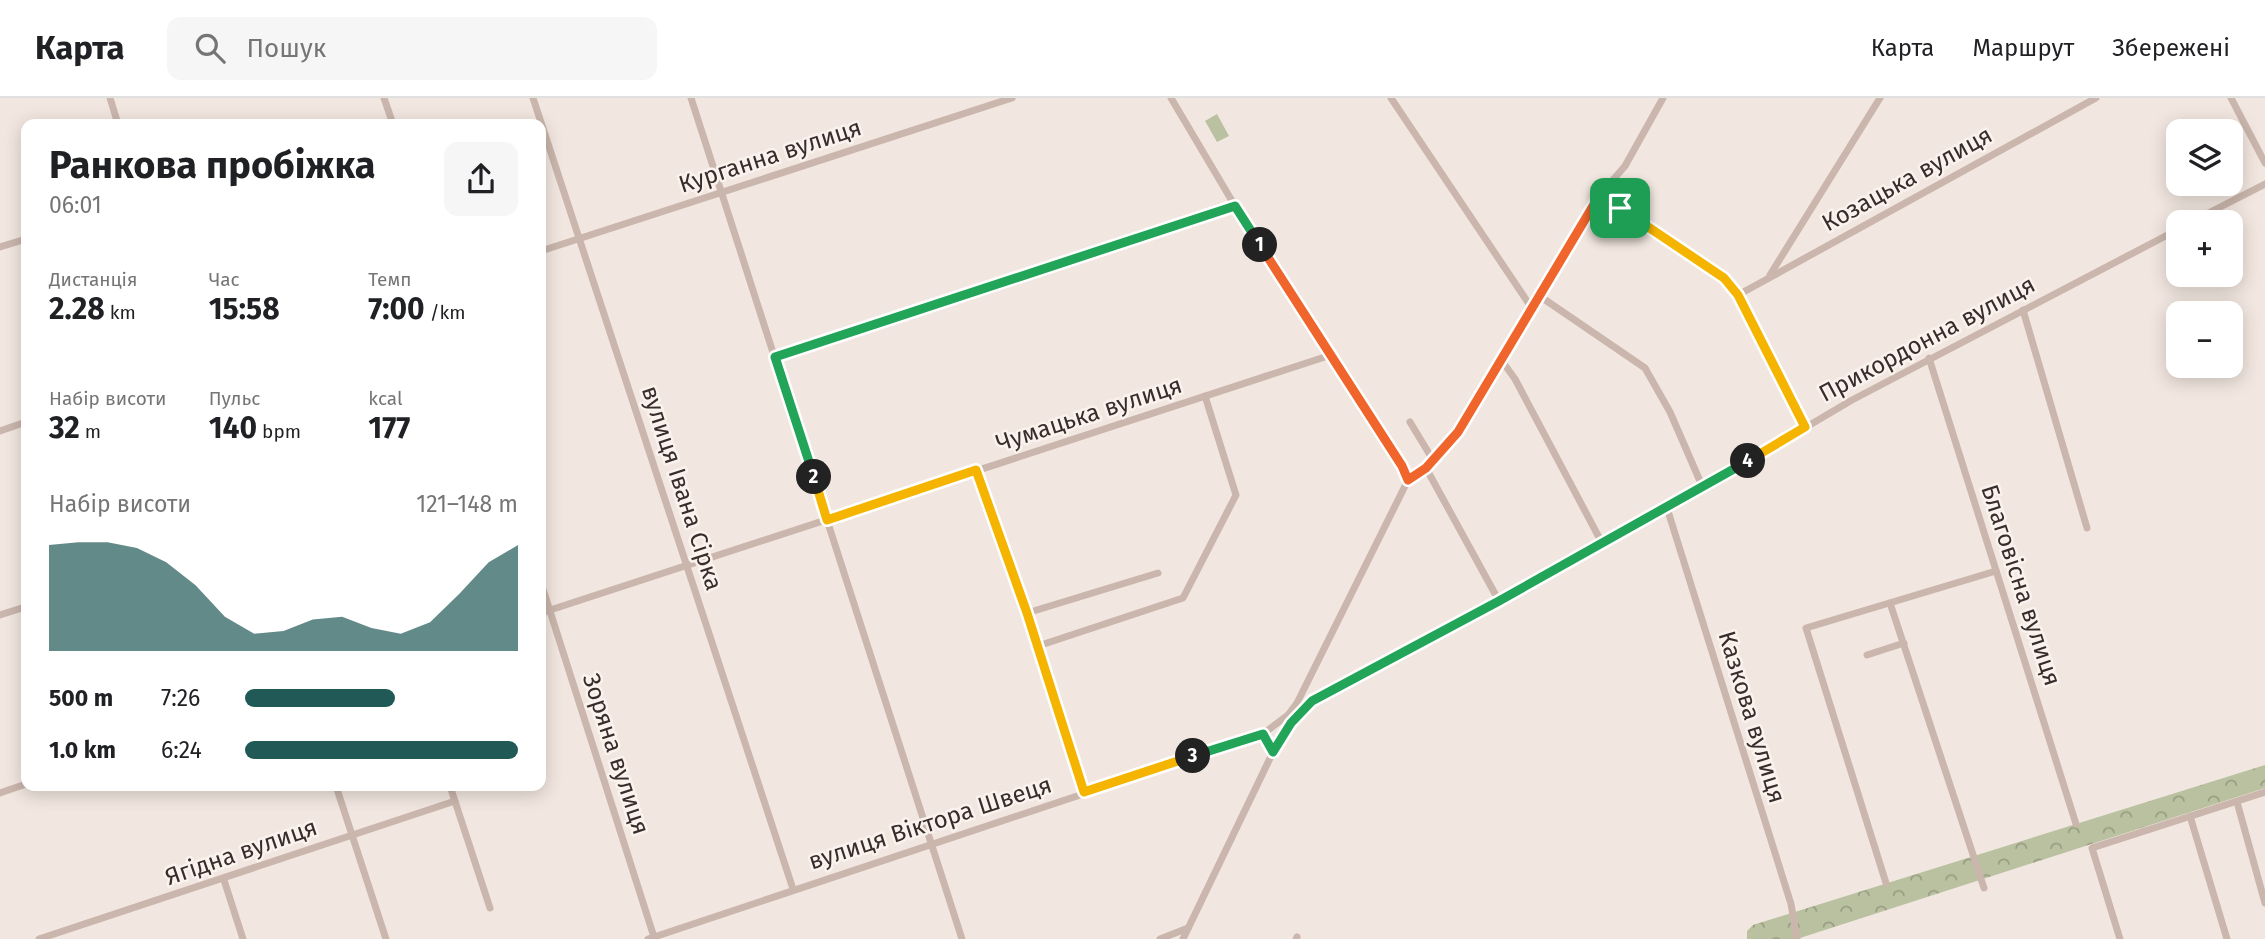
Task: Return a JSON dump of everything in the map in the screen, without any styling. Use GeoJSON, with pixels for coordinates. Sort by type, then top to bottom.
{"type":"FeatureCollection","features":[{"type":"Feature","properties":{"kind":"street"},"geometry":{"type":"LineString","coordinates":[[110,98],[116,119]]}},
{"type":"Feature","properties":{"kind":"street"},"geometry":{"type":"LineString","coordinates":[[384,98],[391,119]]}},
{"type":"Feature","properties":{"kind":"street","name":"вулиця Івана Сірка"},"geometry":{"type":"LineString","coordinates":[[533,98],[540,119]]}},
{"type":"Feature","properties":{"kind":"street"},"geometry":{"type":"LineString","coordinates":[[691,98],[962,939]]}},
{"type":"Feature","properties":{"kind":"street","name":"Курганна вулиця"},"geometry":{"type":"LineString","coordinates":[[546,249],[1012,98]]}},
{"type":"Feature","properties":{"kind":"street"},"geometry":{"type":"LineString","coordinates":[[1171,98],[1235,206],[1402,466],[1408,480],[1426,468],[1458,432],[1605,189],[1625,166],[1663,98]]}},
{"type":"Feature","properties":{"kind":"street"},"geometry":{"type":"LineString","coordinates":[[1391,98],[1533,310]]}},
{"type":"Feature","properties":{"kind":"street"},"geometry":{"type":"LineString","coordinates":[[1770,276],[1880,98]]}},
{"type":"Feature","properties":{"kind":"street","name":"Козацька вулиця"},"geometry":{"type":"LineString","coordinates":[[1738,295],[2096,98]]}},
{"type":"Feature","properties":{"kind":"street"},"geometry":{"type":"LineString","coordinates":[[2231,98],[2265,163]]}},
{"type":"Feature","properties":{"kind":"street","name":"вулиця Івана Сірка"},"geometry":{"type":"LineString","coordinates":[[546,136],[793,889]]}},
{"type":"Feature","properties":{"kind":"street"},"geometry":{"type":"LineString","coordinates":[[2214,210],[2265,184]]}},
{"type":"Feature","properties":{"kind":"street"},"geometry":{"type":"LineString","coordinates":[[1605,189],[1620,208],[1724,278],[1738,295],[1805,427]]}},
{"type":"Feature","properties":{"kind":"street"},"geometry":{"type":"LineString","coordinates":[[775,357],[1235,206]]}},
{"type":"Feature","properties":{"kind":"street","name":"Прикордонна вулиця"},"geometry":{"type":"LineString","coordinates":[[1183,939],[1273,752],[1291,723],[1312,701],[1667,508],[1805,427],[1929,359],[2166,236]]}},
{"type":"Feature","properties":{"kind":"street"},"geometry":{"type":"LineString","coordinates":[[0,247],[21,241]]}},
{"type":"Feature","properties":{"kind":"street"},"geometry":{"type":"LineString","coordinates":[[1541,297],[1645,368],[1670,412],[1703,488]]}},
{"type":"Feature","properties":{"kind":"street"},"geometry":{"type":"LineString","coordinates":[[2023,310],[2087,528]]}},
{"type":"Feature","properties":{"kind":"street","name":"Чумацька вулиця"},"geometry":{"type":"LineString","coordinates":[[546,611],[1331,355]]}},
{"type":"Feature","properties":{"kind":"street","name":"Благовісна вулиця"},"geometry":{"type":"LineString","coordinates":[[1929,359],[2076,824]]}},
{"type":"Feature","properties":{"kind":"street"},"geometry":{"type":"LineString","coordinates":[[1502,361],[1515,379],[1602,544]]}},
{"type":"Feature","properties":{"kind":"street"},"geometry":{"type":"LineString","coordinates":[[1038,646],[1183,598],[1236,495],[1205,396]]}},
{"type":"Feature","properties":{"kind":"street"},"geometry":{"type":"LineString","coordinates":[[1410,422],[1433,460]]}},
{"type":"Feature","properties":{"kind":"street"},"geometry":{"type":"LineString","coordinates":[[0,431],[21,424]]}},
{"type":"Feature","properties":{"kind":"street"},"geometry":{"type":"LineString","coordinates":[[1426,468],[1499,601]]}},
{"type":"Feature","properties":{"kind":"street"},"geometry":{"type":"LineString","coordinates":[[976,470],[1027,613],[1084,792]]}},
{"type":"Feature","properties":{"kind":"street","name":"вулиця Віктора Швеця"},"geometry":{"type":"LineString","coordinates":[[651,938],[1263,734],[1288,715],[1297,703],[1408,480]]}},
{"type":"Feature","properties":{"kind":"street","name":"Казкова вулиця"},"geometry":{"type":"LineString","coordinates":[[1667,508],[1791,904],[1797,939]]}},
{"type":"Feature","properties":{"kind":"street"},"geometry":{"type":"LineString","coordinates":[[1886,883],[1806,628],[1996,570]]}},
{"type":"Feature","properties":{"kind":"street"},"geometry":{"type":"LineString","coordinates":[[1027,613],[1158,573]]}},
{"type":"Feature","properties":{"kind":"street","name":"Зоряна вулиця"},"geometry":{"type":"LineString","coordinates":[[546,598],[651,938]]}},
{"type":"Feature","properties":{"kind":"street"},"geometry":{"type":"LineString","coordinates":[[1890,603],[1984,888]]}},
{"type":"Feature","properties":{"kind":"street"},"geometry":{"type":"LineString","coordinates":[[0,615],[21,608]]}},
{"type":"Feature","properties":{"kind":"street"},"geometry":{"type":"LineString","coordinates":[[1867,655],[1903,643]]}},
{"type":"Feature","properties":{"kind":"street"},"geometry":{"type":"LineString","coordinates":[[1263,734],[1273,752]]}},
{"type":"Feature","properties":{"kind":"street"},"geometry":{"type":"LineString","coordinates":[[0,793],[21,786]]}},
{"type":"Feature","properties":{"kind":"street"},"geometry":{"type":"LineString","coordinates":[[337,791],[386,939]]}},
{"type":"Feature","properties":{"kind":"street"},"geometry":{"type":"LineString","coordinates":[[452,791],[490,908]]}},
{"type":"Feature","properties":{"kind":"street"},"geometry":{"type":"LineString","coordinates":[[2120,939],[2092,848],[2265,792]]}},
{"type":"Feature","properties":{"kind":"street","name":"Ягідна вулиця"},"geometry":{"type":"LineString","coordinates":[[39,939],[57,937],[455,801]]}},
{"type":"Feature","properties":{"kind":"street"},"geometry":{"type":"LineString","coordinates":[[2237,802],[2265,903]]}},
{"type":"Feature","properties":{"kind":"street"},"geometry":{"type":"LineString","coordinates":[[2190,816],[2227,939]]}},
{"type":"Feature","properties":{"kind":"street"},"geometry":{"type":"LineString","coordinates":[[224,880],[243,939]]}},
{"type":"Feature","properties":{"kind":"street"},"geometry":{"type":"LineString","coordinates":[[1160,939],[1188,928]]}},
{"type":"Feature","properties":{"kind":"green space"},"geometry":{"type":"Polygon","coordinates":[[[1217,114],[1229,136],[1217,142],[1205,121],[1217,114]]]}},
{"type":"Feature","properties":{"kind":"green space"},"geometry":{"type":"Polygon","coordinates":[[[2265,765],[2265,788],[1797,939],[1747,939],[1747,931],[1753,925],[2265,765]]]}},
{"type":"Feature","properties":{"kind":"route"},"geometry":{"type":"LineString","coordinates":[[1605,189],[1620,208],[1730,283],[1805,427],[1703,488],[1312,701],[1291,723],[1273,752],[1263,734],[1084,792],[1027,613],[976,470],[827,520],[775,357],[1235,206],[1402,466],[1408,480],[1426,468],[1458,432],[1605,189]]}}]}
